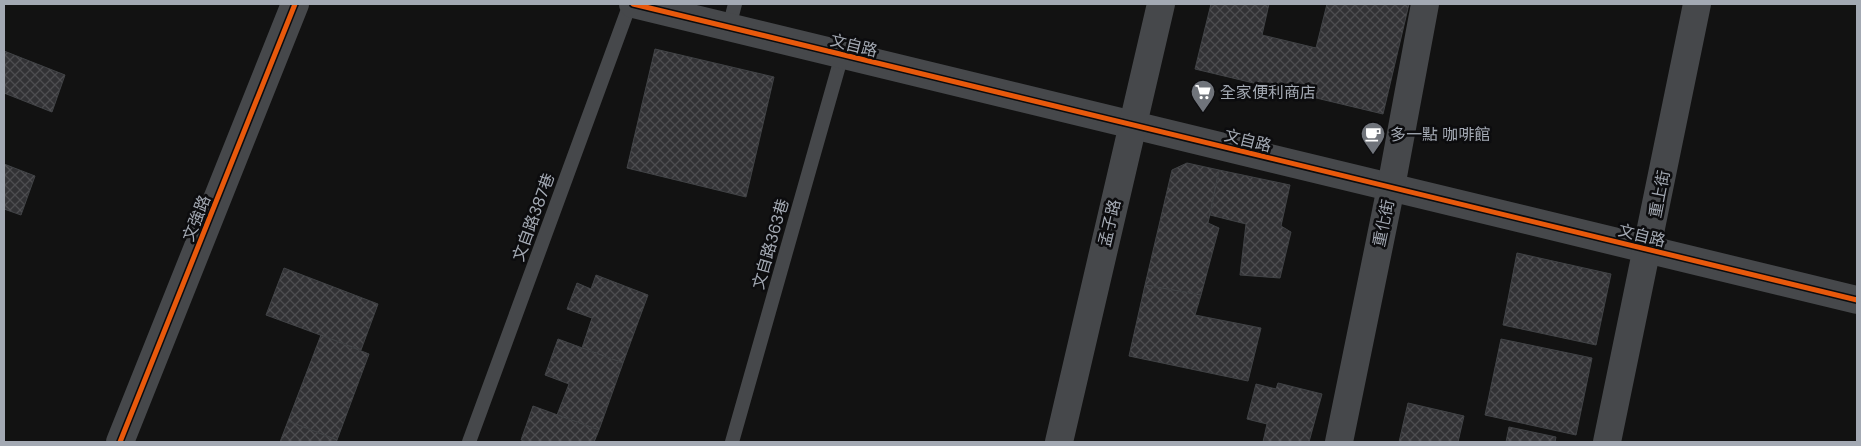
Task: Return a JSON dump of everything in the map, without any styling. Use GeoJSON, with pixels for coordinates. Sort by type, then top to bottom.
{"type":"FeatureCollection","features":[{"type":"Feature","properties":{"kind":"street","name":"文強路"},"geometry":{"type":"LineString","coordinates":[[120,442],[296,4]]}},
{"type":"Feature","properties":{"kind":"street","name":"文自路"},"geometry":{"type":"LineString","coordinates":[[632,4],[732,15],[842,54],[1857,300]]}},
{"type":"Feature","properties":{"kind":"street","name":"孟子路"},"geometry":{"type":"LineString","coordinates":[[1058,442],[1131,124],[1161,4]]}},
{"type":"Feature","properties":{"kind":"street","name":"重化街"},"geometry":{"type":"LineString","coordinates":[[1338,442],[1391,187],[1425,4]]}},
{"type":"Feature","properties":{"kind":"street","name":"重上街"},"geometry":{"type":"LineString","coordinates":[[1607,442],[1697,4]]}},
{"type":"Feature","properties":{"kind":"lane","name":"文自路387巷"},"geometry":{"type":"LineString","coordinates":[[469,442],[632,4]]}},
{"type":"Feature","properties":{"kind":"lane","name":"文自路363巷"},"geometry":{"type":"LineString","coordinates":[[732,442],[842,54]]}},
{"type":"Feature","properties":{"kind":"building"},"geometry":{"type":"Polygon","coordinates":[[[1211,4],[1269,4],[1262,35],[1316,48],[1327,4],[1409,4],[1383,114],[1195,69],[1211,4]]]}},
{"type":"Feature","properties":{"kind":"building"},"geometry":{"type":"Polygon","coordinates":[[[655,49],[774,77],[746,197],[627,168],[655,49]]]}},
{"type":"Feature","properties":{"kind":"building"},"geometry":{"type":"Polygon","coordinates":[[[4,51],[65,75],[52,112],[4,93],[4,51]]]}},
{"type":"Feature","properties":{"kind":"building"},"geometry":{"type":"Polygon","coordinates":[[[1187,163],[1219,170],[1208,223],[1219,228],[1201,295],[1145,285],[1172,170],[1187,163]]]}},
{"type":"Feature","properties":{"kind":"building"},"geometry":{"type":"Polygon","coordinates":[[[4,164],[35,176],[21,215],[4,209],[4,164]]]}},
{"type":"Feature","properties":{"kind":"building"},"geometry":{"type":"Polygon","coordinates":[[[1219,170],[1290,185],[1281,226],[1291,232],[1280,278],[1240,275],[1246,224],[1210,215],[1219,170]]]}},
{"type":"Feature","properties":{"kind":"building"},"geometry":{"type":"Polygon","coordinates":[[[1517,253],[1611,274],[1596,345],[1503,325],[1517,253]]]}},
{"type":"Feature","properties":{"kind":"building"},"geometry":{"type":"Polygon","coordinates":[[[284,268],[378,304],[361,350],[266,315],[284,268]]]}},
{"type":"Feature","properties":{"kind":"building"},"geometry":{"type":"Polygon","coordinates":[[[596,275],[648,295],[623,363],[582,348],[592,318],[567,309],[577,283],[591,289],[596,275]]]}},
{"type":"Feature","properties":{"kind":"building"},"geometry":{"type":"Polygon","coordinates":[[[1145,285],[1201,295],[1195,315],[1261,328],[1248,381],[1129,356],[1145,285]]]}},
{"type":"Feature","properties":{"kind":"building"},"geometry":{"type":"Polygon","coordinates":[[[321,335],[369,354],[337,440],[288,421],[321,335]]]}},
{"type":"Feature","properties":{"kind":"building"},"geometry":{"type":"Polygon","coordinates":[[[558,339],[623,363],[599,430],[557,415],[569,384],[545,375],[558,339]]]}},
{"type":"Feature","properties":{"kind":"building"},"geometry":{"type":"Polygon","coordinates":[[[1501,339],[1592,358],[1576,435],[1485,415],[1501,339]]]}},
{"type":"Feature","properties":{"kind":"building"},"geometry":{"type":"Polygon","coordinates":[[[1278,383],[1322,394],[1309,442],[1263,442],[1267,424],[1247,419],[1256,384],[1276,389],[1278,383]]]}},
{"type":"Feature","properties":{"kind":"building"},"geometry":{"type":"Polygon","coordinates":[[[1408,403],[1464,416],[1458,442],[1399,442],[1408,403]]]}},
{"type":"Feature","properties":{"kind":"building"},"geometry":{"type":"Polygon","coordinates":[[[533,406],[599,430],[594,442],[527,442],[521,440],[533,406]]]}},
{"type":"Feature","properties":{"kind":"building"},"geometry":{"type":"Polygon","coordinates":[[[288,421],[337,440],[336,442],[280,442],[288,421]]]}},
{"type":"Feature","properties":{"kind":"building"},"geometry":{"type":"Polygon","coordinates":[[[1509,427],[1556,437],[1555,442],[1506,442],[1509,427]]]}},
{"type":"Feature","properties":{"kind":"cycle path"},"geometry":{"type":"LineString","coordinates":[[120,442],[295,4]]}},
{"type":"Feature","properties":{"kind":"cycle path"},"geometry":{"type":"LineString","coordinates":[[633,4],[1857,300]]}},
{"type":"Feature","properties":{"kind":"place","name":"全家便利商店"},"geometry":{"type":"Point","coordinates":[1203,113]}},
{"type":"Feature","properties":{"kind":"place","name":"多一點 咖啡館"},"geometry":{"type":"Point","coordinates":[1373,155]}}]}
